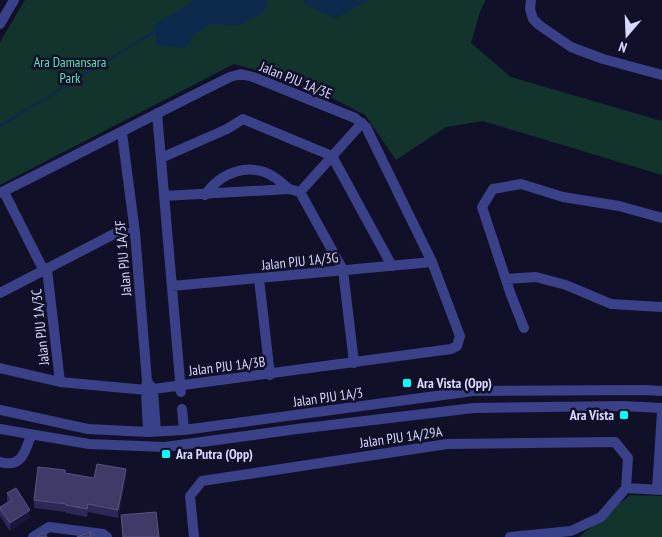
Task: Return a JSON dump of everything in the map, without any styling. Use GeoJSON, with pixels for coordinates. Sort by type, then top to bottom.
{"type":"FeatureCollection","features":[{"type":"Feature","properties":{"kind":"street"},"geometry":{"type":"LineString","coordinates":[[0,24],[14,0]]}},
{"type":"Feature","properties":{"kind":"street"},"geometry":{"type":"LineString","coordinates":[[531,0],[530,9],[533,19],[572,47],[603,59],[662,75]]}},
{"type":"Feature","properties":{"kind":"street","name":"Jalan PJU 1A/3E"},"geometry":{"type":"LineString","coordinates":[[2,192],[156,113],[241,74],[253,76],[355,118],[362,123]]}},
{"type":"Feature","properties":{"kind":"street"},"geometry":{"type":"LineString","coordinates":[[156,113],[181,389]]}},
{"type":"Feature","properties":{"kind":"street"},"geometry":{"type":"LineString","coordinates":[[160,158],[227,129],[243,119],[332,156],[392,266]]}},
{"type":"Feature","properties":{"kind":"street"},"geometry":{"type":"LineString","coordinates":[[164,196],[294,190],[332,156],[362,123],[366,127],[432,262]]}},
{"type":"Feature","properties":{"kind":"street","name":"Jalan PJU 1A/3F"},"geometry":{"type":"LineString","coordinates":[[122,132],[135,233],[152,432]]}},
{"type":"Feature","properties":{"kind":"street"},"geometry":{"type":"LineString","coordinates":[[204,195],[218,179],[243,169],[256,170],[273,176],[294,190],[343,270],[354,363]]}},
{"type":"Feature","properties":{"kind":"street"},"geometry":{"type":"LineString","coordinates":[[524,328],[482,206],[493,189],[521,184],[563,197],[619,206],[662,218]]}},
{"type":"Feature","properties":{"kind":"street"},"geometry":{"type":"LineString","coordinates":[[2,192],[46,270]]}},
{"type":"Feature","properties":{"kind":"street"},"geometry":{"type":"LineString","coordinates":[[0,293],[116,233],[135,233]]}},
{"type":"Feature","properties":{"kind":"street","name":"Jalan PJU 1A/3G"},"geometry":{"type":"LineString","coordinates":[[172,286],[432,262]]}},
{"type":"Feature","properties":{"kind":"street","name":"Jalan PJU 1A/3B"},"geometry":{"type":"LineString","coordinates":[[0,368],[60,382],[181,389],[270,374],[451,349],[457,346],[460,336],[432,262]]}},
{"type":"Feature","properties":{"kind":"street","name":"Jalan PJU 1A/3C"},"geometry":{"type":"LineString","coordinates":[[46,270],[60,382]]}},
{"type":"Feature","properties":{"kind":"street"},"geometry":{"type":"LineString","coordinates":[[506,279],[536,277],[566,285],[611,304],[662,307]]}},
{"type":"Feature","properties":{"kind":"street"},"geometry":{"type":"LineString","coordinates":[[259,279],[270,374]]}},
{"type":"Feature","properties":{"kind":"street","name":"Jalan PJU 1A/3"},"geometry":{"type":"LineString","coordinates":[[0,410],[88,429],[152,432],[184,430],[473,392],[646,390],[662,392]]}},
{"type":"Feature","properties":{"kind":"street","name":"Jalan PJU 1A/3"},"geometry":{"type":"LineString","coordinates":[[0,429],[89,444],[165,446],[474,408],[623,406],[662,408]]}},
{"type":"Feature","properties":{"kind":"street"},"geometry":{"type":"LineString","coordinates":[[182,409],[184,430]]}},
{"type":"Feature","properties":{"kind":"street"},"geometry":{"type":"LineString","coordinates":[[516,537],[571,531],[601,517],[626,488],[660,489],[662,412]]}},
{"type":"Feature","properties":{"kind":"street"},"geometry":{"type":"LineString","coordinates":[[0,462],[7,464],[16,463],[23,455],[31,435]]}},
{"type":"Feature","properties":{"kind":"street","name":"Jalan PJU 1A/29A"},"geometry":{"type":"LineString","coordinates":[[194,537],[190,496],[202,481],[446,444],[615,442],[628,458],[626,488]]}},
{"type":"Feature","properties":{"kind":"street"},"geometry":{"type":"LineString","coordinates":[[33,537],[49,527],[104,534],[107,537]]}},
{"type":"Feature","properties":{"kind":"green space","name":"Ara Damansara Park"},"geometry":{"type":"Polygon","coordinates":[[[25,0],[486,0],[481,9],[471,43],[511,77],[662,121],[662,175],[483,121],[446,127],[396,160],[365,115],[303,83],[234,64],[0,185],[0,42],[25,0]]]}},
{"type":"Feature","properties":{"kind":"green space"},"geometry":{"type":"Polygon","coordinates":[[[630,495],[662,496],[662,537],[579,537],[630,495]]]}},
{"type":"Feature","properties":{"kind":"water"},"geometry":{"type":"Polygon","coordinates":[[[195,0],[264,0],[268,3],[262,14],[239,26],[209,25],[198,32],[184,48],[157,46],[154,25],[195,0]]]}},
{"type":"Feature","properties":{"kind":"water"},"geometry":{"type":"Polygon","coordinates":[[[302,0],[369,0],[336,18],[306,5],[302,0]]]}},
{"type":"Feature","properties":{"kind":"building"},"geometry":{"type":"Polygon","coordinates":[[[97,464],[126,469],[118,510],[88,504],[87,509],[34,500],[38,467],[65,470],[65,473],[94,478],[97,464]]]}},
{"type":"Feature","properties":{"kind":"building"},"geometry":{"type":"Polygon","coordinates":[[[16,488],[30,510],[10,523],[0,507],[12,500],[7,493],[16,488]]]}},
{"type":"Feature","properties":{"kind":"building"},"geometry":{"type":"Polygon","coordinates":[[[156,512],[159,537],[123,537],[121,515],[156,512]]]}},
{"type":"Feature","properties":{"kind":"building"},"geometry":{"type":"Polygon","coordinates":[[[44,532],[47,537],[37,537],[44,532]]]}},
{"type":"Feature","properties":{"kind":"building"},"geometry":{"type":"Polygon","coordinates":[[[90,532],[91,537],[77,537],[90,532]]]}},
{"type":"Feature","properties":{"kind":"waterway"},"geometry":{"type":"LineString","coordinates":[[0,126],[157,30]]}},
{"type":"Feature","properties":{"kind":"place","name":"Ara Vista (Opp)"},"geometry":{"type":"Point","coordinates":[407,383]}},
{"type":"Feature","properties":{"kind":"place","name":"Ara Vista"},"geometry":{"type":"Point","coordinates":[624,415]}},
{"type":"Feature","properties":{"kind":"place","name":"Ara Putra (Opp)"},"geometry":{"type":"Point","coordinates":[166,454]}}]}
